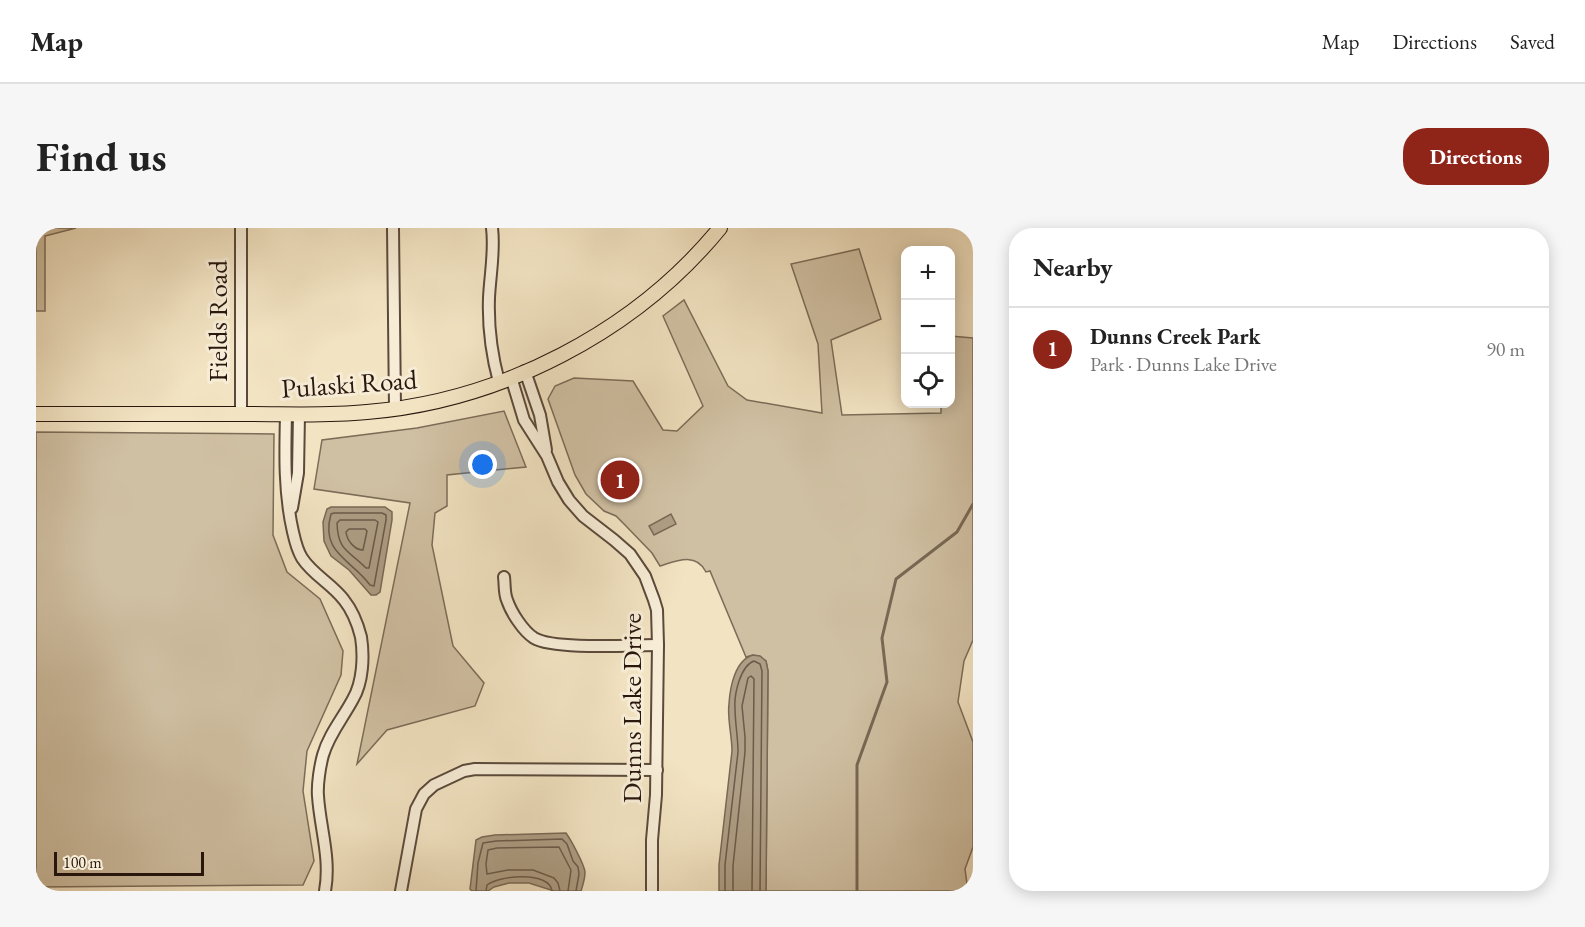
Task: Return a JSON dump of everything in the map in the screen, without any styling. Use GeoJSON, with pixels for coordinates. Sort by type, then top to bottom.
{"type":"FeatureCollection","features":[{"type":"Feature","properties":{"kind":"main road","name":"Pulaski Road"},"geometry":{"type":"LineString","coordinates":[[36,414],[368,412],[453,397],[525,372],[592,338],[649,298],[720,228]]}},
{"type":"Feature","properties":{"kind":"street","name":"Fields Road"},"geometry":{"type":"LineString","coordinates":[[241,228],[241,414]]}},
{"type":"Feature","properties":{"kind":"street"},"geometry":{"type":"LineString","coordinates":[[393,228],[394,408]]}},
{"type":"Feature","properties":{"kind":"street"},"geometry":{"type":"LineString","coordinates":[[492,228],[489,301],[494,362],[524,420],[547,456]]}},
{"type":"Feature","properties":{"kind":"street"},"geometry":{"type":"LineString","coordinates":[[525,372],[540,415],[547,456]]}},
{"type":"Feature","properties":{"kind":"street"},"geometry":{"type":"LineString","coordinates":[[292,414],[285,475],[290,520],[296,542],[301,557],[312,571],[343,599],[360,635],[363,654],[360,678],[354,697],[335,726],[323,755],[317,794],[326,848],[325,891]]}},
{"type":"Feature","properties":{"kind":"street","name":"Dunns Lake Drive"},"geometry":{"type":"LineString","coordinates":[[547,456],[569,500],[583,516],[630,554],[645,576],[657,610],[657,770],[652,840],[652,891]]}},
{"type":"Feature","properties":{"kind":"street"},"geometry":{"type":"LineString","coordinates":[[504,577],[507,599],[521,625],[533,637],[547,643],[564,645],[658,645]]}},
{"type":"Feature","properties":{"kind":"street"},"geometry":{"type":"LineString","coordinates":[[401,891],[416,809],[424,794],[434,785],[464,771],[475,769],[657,770]]}},
{"type":"Feature","properties":{"kind":"shaded area"},"geometry":{"type":"Polygon","coordinates":[[[36,228],[76,228],[45,236],[45,311],[36,311],[36,228]]]}},
{"type":"Feature","properties":{"kind":"shaded area"},"geometry":{"type":"Polygon","coordinates":[[[859,249],[881,319],[831,340],[842,415],[941,413],[941,408],[955,408],[955,336],[973,338],[973,640],[964,661],[958,702],[973,742],[973,847],[965,869],[968,891],[766,891],[768,671],[766,661],[753,655],[746,657],[710,571],[706,572],[697,562],[691,560],[679,560],[660,566],[652,553],[616,516],[604,511],[586,494],[575,475],[548,399],[555,386],[574,378],[633,381],[663,430],[677,431],[703,406],[663,316],[684,300],[728,386],[747,400],[822,413],[818,344],[791,264],[859,249]]]}},
{"type":"Feature","properties":{"kind":"shaded area"},"geometry":{"type":"Polygon","coordinates":[[[504,411],[526,467],[447,475],[447,506],[435,513],[432,545],[453,646],[484,683],[475,706],[387,730],[357,764],[410,503],[314,489],[322,440],[417,428],[504,411]]]}},
{"type":"Feature","properties":{"kind":"shaded area"},"geometry":{"type":"Polygon","coordinates":[[[36,432],[274,434],[273,535],[287,572],[320,599],[343,651],[341,675],[307,751],[303,791],[314,861],[303,885],[36,887],[36,432]]]}},
{"type":"Feature","properties":{"kind":"water"},"geometry":{"type":"Polygon","coordinates":[[[331,507],[385,507],[392,512],[380,592],[376,595],[371,595],[349,570],[331,556],[324,541],[323,522],[327,509],[331,507]]]}},
{"type":"Feature","properties":{"kind":"water"},"geometry":{"type":"Polygon","coordinates":[[[671,514],[676,524],[654,535],[649,526],[671,514]]]}},
{"type":"Feature","properties":{"kind":"water"},"geometry":{"type":"Polygon","coordinates":[[[753,655],[760,656],[766,661],[768,671],[766,891],[719,891],[719,865],[732,751],[729,715],[732,682],[742,662],[753,655]]]}},
{"type":"Feature","properties":{"kind":"water"},"geometry":{"type":"Polygon","coordinates":[[[566,833],[584,868],[585,877],[581,891],[554,891],[529,883],[509,883],[488,891],[470,889],[476,840],[495,835],[566,833]]]}},
{"type":"Feature","properties":{"kind":"waterway"},"geometry":{"type":"LineString","coordinates":[[857,891],[857,765],[887,682],[882,638],[896,579],[957,532],[973,504]]}},
{"type":"Feature","properties":{"kind":"place","name":"Dunns Creek Park"},"geometry":{"type":"Point","coordinates":[620,480]}}]}
